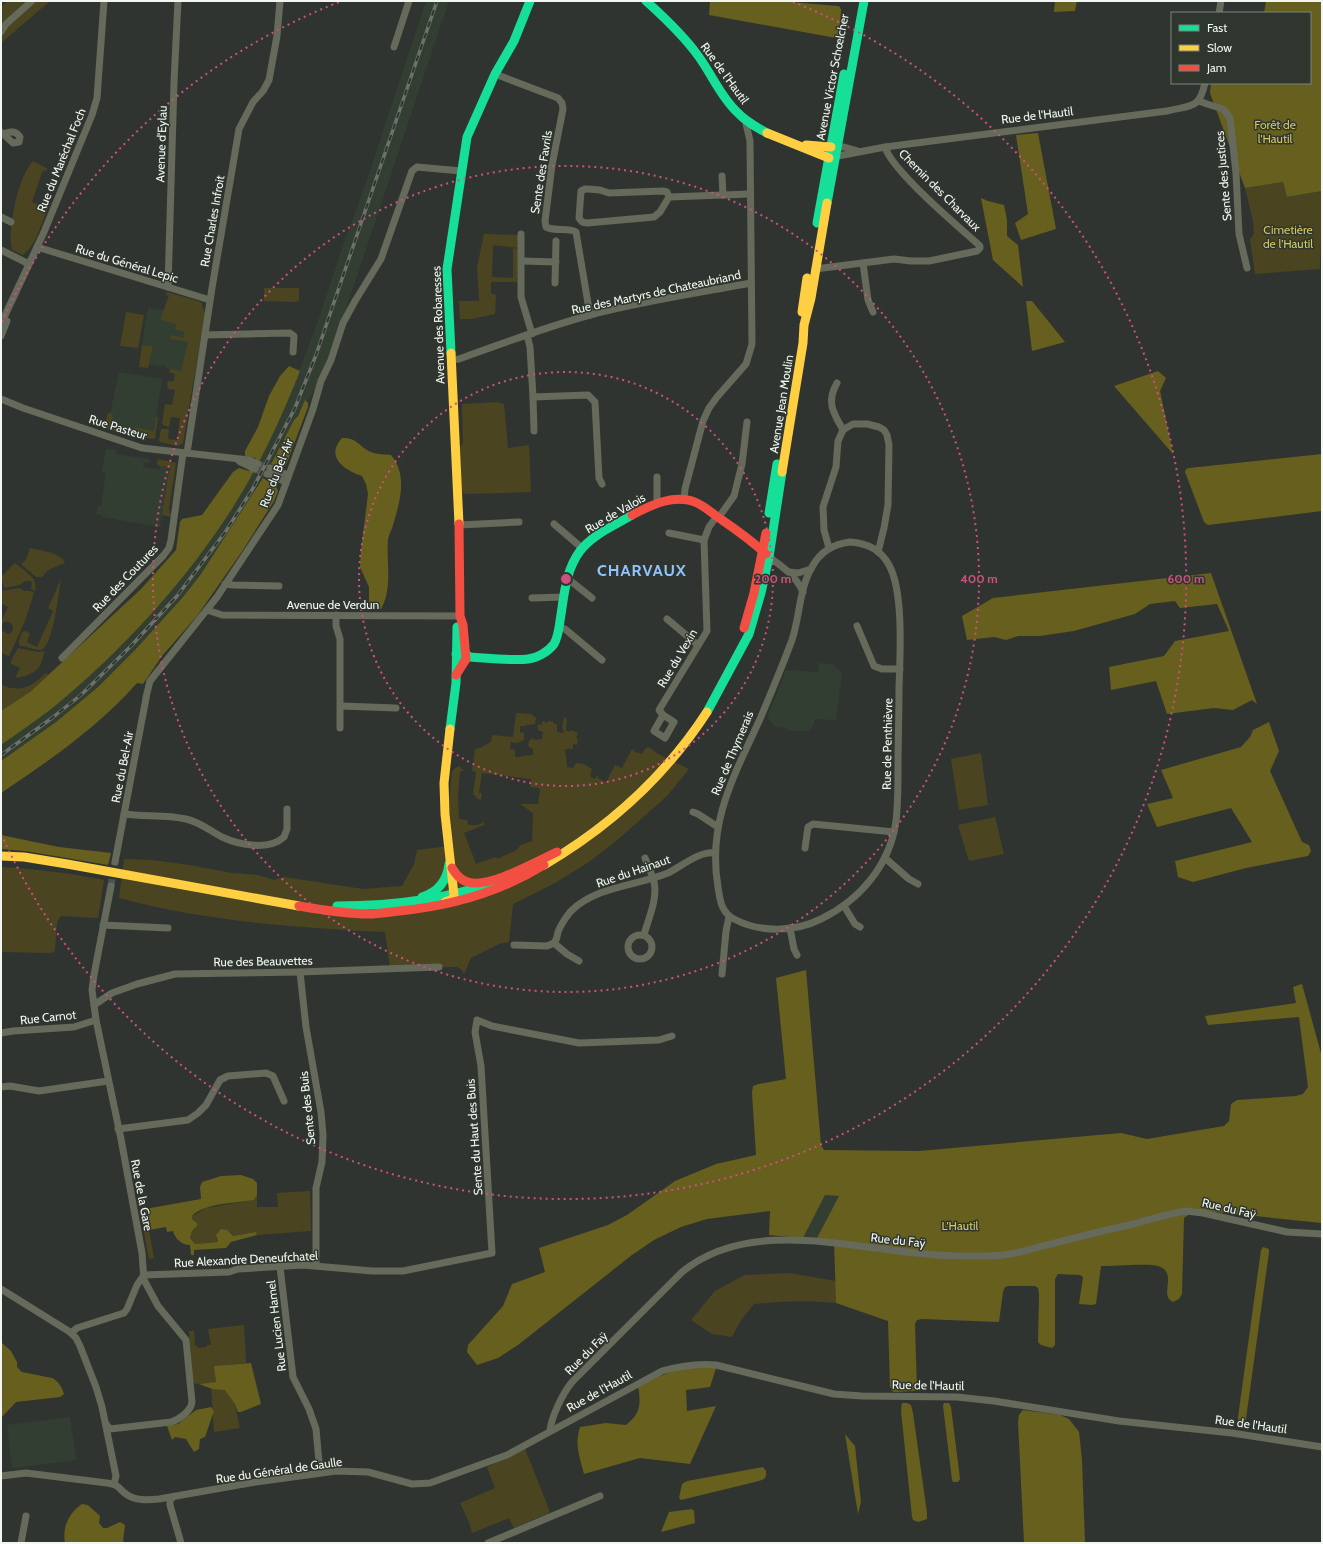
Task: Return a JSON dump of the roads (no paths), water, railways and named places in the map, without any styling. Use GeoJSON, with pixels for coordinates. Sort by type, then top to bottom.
{"type":"FeatureCollection","features":[{"type":"Feature","properties":{"kind":"main road","name":"Avenue des Robaresses"},"geometry":{"type":"LineString","coordinates":[[454,895],[443,798],[456,674],[463,656],[457,621],[460,616],[459,525],[446,278],[467,137],[495,74],[514,41],[530,1]]}},
{"type":"Feature","properties":{"kind":"main road","name":"Rue de l'Hautil"},"geometry":{"type":"LineString","coordinates":[[646,1],[693,49],[712,79],[736,112],[754,126],[796,144],[834,152]]}},
{"type":"Feature","properties":{"kind":"main road","name":"Avenue Victor Schœlcher"},"geometry":{"type":"LineString","coordinates":[[834,152],[842,83],[856,20],[858,1]]}},
{"type":"Feature","properties":{"kind":"main road","name":"Avenue Victor Schœlcher"},"geometry":{"type":"LineString","coordinates":[[834,152],[864,1]]}},
{"type":"Feature","properties":{"kind":"main road","name":"Avenue Jean Moulin"},"geometry":{"type":"LineString","coordinates":[[722,684],[738,658],[749,634],[756,612],[769,557],[803,343],[804,325],[811,298],[834,152]]}},
{"type":"Feature","properties":{"kind":"main road","name":"Avenue Jean Moulin"},"geometry":{"type":"LineString","coordinates":[[722,684],[739,643],[754,593],[767,528],[772,486],[796,360],[798,335],[834,152]]}},
{"type":"Feature","properties":{"kind":"main road","name":"Rue de Valois"},"geometry":{"type":"LineString","coordinates":[[463,656],[520,659],[534,658],[543,654],[552,646],[556,639],[567,578],[571,565],[582,548],[595,536],[665,500],[684,500],[697,503],[718,516],[763,549]]}},
{"type":"Feature","properties":{"kind":"main road"},"geometry":{"type":"LineString","coordinates":[[763,549],[769,557]]}},
{"type":"Feature","properties":{"kind":"main road"},"geometry":{"type":"LineString","coordinates":[[1,856],[24,857],[67,864],[342,913],[389,913],[446,905],[497,889],[528,875],[574,848],[604,825],[644,790],[673,758],[700,722],[722,684]]}},
{"type":"Feature","properties":{"kind":"main road"},"geometry":{"type":"LineString","coordinates":[[288,903],[328,906],[392,905],[419,902],[454,895],[507,877],[561,850],[604,825]]}},
{"type":"Feature","properties":{"kind":"main road"},"geometry":{"type":"LineString","coordinates":[[452,867],[454,872],[463,881],[479,884],[517,870],[561,850]]}},
{"type":"Feature","properties":{"kind":"main road"},"geometry":{"type":"LineString","coordinates":[[328,906],[390,902],[429,896],[441,886],[446,878],[449,852]]}},
{"type":"Feature","properties":{"kind":"main road"},"geometry":{"type":"LineString","coordinates":[[389,913],[451,900],[454,898],[454,895]]}},
{"type":"Feature","properties":{"kind":"street"},"geometry":{"type":"LineString","coordinates":[[1,32],[4,24],[32,1]]}},
{"type":"Feature","properties":{"kind":"street","name":"Rue du Maréchal Foch"},"geometry":{"type":"LineString","coordinates":[[1,324],[37,247],[92,115],[97,98],[104,1]]}},
{"type":"Feature","properties":{"kind":"street","name":"Avenue d'Eylau"},"geometry":{"type":"LineString","coordinates":[[168,287],[178,1]]}},
{"type":"Feature","properties":{"kind":"street","name":"Rue Charles Infroit"},"geometry":{"type":"LineString","coordinates":[[185,453],[239,129],[252,102],[263,91],[269,80],[278,36],[280,1]]}},
{"type":"Feature","properties":{"kind":"street"},"geometry":{"type":"LineString","coordinates":[[394,47],[409,1]]}},
{"type":"Feature","properties":{"kind":"street"},"geometry":{"type":"LineString","coordinates":[[1219,12],[1221,1]]}},
{"type":"Feature","properties":{"kind":"street","name":"Sente des Favrils"},"geometry":{"type":"LineString","coordinates":[[495,74],[558,98],[562,103],[563,109],[552,165],[545,221],[546,227],[551,230],[573,230],[576,232],[590,315]]}},
{"type":"Feature","properties":{"kind":"street"},"geometry":{"type":"LineString","coordinates":[[1200,101],[1205,84]]}},
{"type":"Feature","properties":{"kind":"street","name":"Rue de l'Hautil"},"geometry":{"type":"LineString","coordinates":[[834,152],[858,151],[1167,110],[1193,105],[1200,101]]}},
{"type":"Feature","properties":{"kind":"street","name":"Sente des Justices"},"geometry":{"type":"LineString","coordinates":[[1200,101],[1223,109],[1230,118],[1236,173],[1239,234],[1247,268]]}},
{"type":"Feature","properties":{"kind":"street"},"geometry":{"type":"LineString","coordinates":[[684,500],[685,489],[709,408],[716,397],[743,368],[750,355],[752,344],[749,135],[745,119]]}},
{"type":"Feature","properties":{"kind":"street"},"geometry":{"type":"LineString","coordinates":[[749,135],[754,126]]}},
{"type":"Feature","properties":{"kind":"street","name":"Chemin des Charvaux"},"geometry":{"type":"LineString","coordinates":[[863,263],[894,259],[929,261],[977,251],[980,248],[980,246],[908,178],[887,153],[885,147]]}},
{"type":"Feature","properties":{"kind":"street","name":"Rue du Bel-Air"},"geometry":{"type":"LineString","coordinates":[[115,862],[146,693],[150,681],[207,610],[273,514],[313,409],[321,381],[331,360],[343,323],[380,259],[412,171],[417,167],[461,171]]}},
{"type":"Feature","properties":{"kind":"street"},"geometry":{"type":"LineString","coordinates":[[722,176],[723,195]]}},
{"type":"Feature","properties":{"kind":"street"},"geometry":{"type":"LineString","coordinates":[[584,189],[596,189],[609,193],[663,191],[667,192],[669,197],[660,212],[654,217],[587,223],[582,222],[579,218],[581,191],[584,189]]}},
{"type":"Feature","properties":{"kind":"street"},"geometry":{"type":"LineString","coordinates":[[669,197],[750,194]]}},
{"type":"Feature","properties":{"kind":"street"},"geometry":{"type":"LineString","coordinates":[[1,217],[11,222]]}},
{"type":"Feature","properties":{"kind":"street"},"geometry":{"type":"LineString","coordinates":[[522,234],[521,297],[529,334],[534,431]]}},
{"type":"Feature","properties":{"kind":"street"},"geometry":{"type":"LineString","coordinates":[[555,283],[556,241]]}},
{"type":"Feature","properties":{"kind":"street","name":"Rue du Général Lepic"},"geometry":{"type":"LineString","coordinates":[[37,247],[210,300]]}},
{"type":"Feature","properties":{"kind":"street"},"geometry":{"type":"LineString","coordinates":[[1,250],[29,264]]}},
{"type":"Feature","properties":{"kind":"street"},"geometry":{"type":"LineString","coordinates":[[522,261],[556,262]]}},
{"type":"Feature","properties":{"kind":"street"},"geometry":{"type":"LineString","coordinates":[[815,270],[863,263],[868,300],[873,312]]}},
{"type":"Feature","properties":{"kind":"street","name":"Rue du Maréchal Foch"},"geometry":{"type":"LineString","coordinates":[[1,336],[17,298],[24,274]]}},
{"type":"Feature","properties":{"kind":"street","name":"Rue des Martyrs de Chateaubriand"},"geometry":{"type":"LineString","coordinates":[[451,360],[460,359],[529,334],[590,315],[669,298],[751,283]]}},
{"type":"Feature","properties":{"kind":"street"},"geometry":{"type":"LineString","coordinates":[[205,336],[290,333],[294,336],[293,352]]}},
{"type":"Feature","properties":{"kind":"street"},"geometry":{"type":"LineString","coordinates":[[837,383],[832,392],[831,403],[832,409],[843,430]]}},
{"type":"Feature","properties":{"kind":"street"},"geometry":{"type":"LineString","coordinates":[[533,397],[588,395],[595,402],[599,478],[602,484]]}},
{"type":"Feature","properties":{"kind":"street","name":"Rue Pasteur"},"geometry":{"type":"LineString","coordinates":[[1,399],[15,406],[137,446],[234,460],[257,466]]}},
{"type":"Feature","properties":{"kind":"street","name":"Rue du Vexin"},"geometry":{"type":"LineString","coordinates":[[663,715],[659,710],[706,631],[704,540],[709,527],[734,496],[742,464],[747,422]]}},
{"type":"Feature","properties":{"kind":"street"},"geometry":{"type":"LineString","coordinates":[[789,572],[798,573],[811,569],[817,559],[829,548],[824,530],[824,507],[835,473],[838,441],[843,430],[853,424],[868,424],[879,427],[887,435],[889,458],[888,504],[878,552]]}},
{"type":"Feature","properties":{"kind":"street","name":"Rue des Coutures"},"geometry":{"type":"LineString","coordinates":[[62,658],[163,556],[169,548],[185,453]]}},
{"type":"Feature","properties":{"kind":"street"},"geometry":{"type":"LineString","coordinates":[[268,471],[287,479]]}},
{"type":"Feature","properties":{"kind":"street"},"geometry":{"type":"LineString","coordinates":[[657,477],[657,503]]}},
{"type":"Feature","properties":{"kind":"street"},"geometry":{"type":"LineString","coordinates":[[459,525],[519,522]]}},
{"type":"Feature","properties":{"kind":"street"},"geometry":{"type":"LineString","coordinates":[[554,524],[582,548]]}},
{"type":"Feature","properties":{"kind":"street"},"geometry":{"type":"LineString","coordinates":[[670,533],[704,540]]}},
{"type":"Feature","properties":{"kind":"street","name":"Rue de Penthièvre"},"geometry":{"type":"LineString","coordinates":[[729,917],[762,928],[790,928],[809,924],[844,906],[867,884],[885,858],[894,832],[898,802],[900,669],[900,621],[896,585],[890,566],[878,552],[869,546],[856,543],[844,543],[829,548]]}},
{"type":"Feature","properties":{"kind":"street"},"geometry":{"type":"LineString","coordinates":[[769,557],[798,581],[803,592]]}},
{"type":"Feature","properties":{"kind":"street","name":"Rue de Thymerais"},"geometry":{"type":"LineString","coordinates":[[729,917],[725,913],[722,904],[717,879],[715,853],[718,827],[729,787],[760,718],[792,640],[803,592],[811,569]]}},
{"type":"Feature","properties":{"kind":"street"},"geometry":{"type":"LineString","coordinates":[[798,573],[806,581]]}},
{"type":"Feature","properties":{"kind":"street"},"geometry":{"type":"LineString","coordinates":[[567,578],[592,598]]}},
{"type":"Feature","properties":{"kind":"street"},"geometry":{"type":"LineString","coordinates":[[798,581],[806,581]]}},
{"type":"Feature","properties":{"kind":"street"},"geometry":{"type":"LineString","coordinates":[[225,584],[279,586]]}},
{"type":"Feature","properties":{"kind":"street"},"geometry":{"type":"LineString","coordinates":[[532,598],[564,597]]}},
{"type":"Feature","properties":{"kind":"street","name":"Avenue de Verdun"},"geometry":{"type":"LineString","coordinates":[[207,610],[222,615],[460,616]]}},
{"type":"Feature","properties":{"kind":"street"},"geometry":{"type":"LineString","coordinates":[[336,615],[336,626],[340,639],[340,728]]}},
{"type":"Feature","properties":{"kind":"street"},"geometry":{"type":"LineString","coordinates":[[666,619],[698,646]]}},
{"type":"Feature","properties":{"kind":"street"},"geometry":{"type":"LineString","coordinates":[[858,626],[874,666],[882,669],[900,669]]}},
{"type":"Feature","properties":{"kind":"street"},"geometry":{"type":"LineString","coordinates":[[559,627],[565,629],[602,660]]}},
{"type":"Feature","properties":{"kind":"street"},"geometry":{"type":"LineString","coordinates":[[341,706],[396,708]]}},
{"type":"Feature","properties":{"kind":"street"},"geometry":{"type":"LineString","coordinates":[[124,814],[186,819],[209,828],[221,836],[238,843],[256,845],[276,842],[284,837],[287,830],[287,809]]}},
{"type":"Feature","properties":{"kind":"street"},"geometry":{"type":"LineString","coordinates":[[692,812],[698,814],[718,827]]}},
{"type":"Feature","properties":{"kind":"street"},"geometry":{"type":"LineString","coordinates":[[805,848],[808,827],[813,824],[894,832]]}},
{"type":"Feature","properties":{"kind":"street","name":"Rue du Hainaut"},"geometry":{"type":"LineString","coordinates":[[554,943],[560,927],[572,911],[595,896],[614,888],[669,872],[704,853],[715,853]]}},
{"type":"Feature","properties":{"kind":"street"},"geometry":{"type":"LineString","coordinates":[[644,936],[654,894],[652,878],[645,858]]}},
{"type":"Feature","properties":{"kind":"street"},"geometry":{"type":"LineString","coordinates":[[885,858],[909,879],[918,884]]}},
{"type":"Feature","properties":{"kind":"street"},"geometry":{"type":"LineString","coordinates":[[96,1020],[92,990],[110,886]]}},
{"type":"Feature","properties":{"kind":"street"},"geometry":{"type":"LineString","coordinates":[[844,906],[855,924],[860,927]]}},
{"type":"Feature","properties":{"kind":"street"},"geometry":{"type":"LineString","coordinates":[[722,974],[726,925],[729,917]]}},
{"type":"Feature","properties":{"kind":"street"},"geometry":{"type":"LineString","coordinates":[[103,926],[168,928]]}},
{"type":"Feature","properties":{"kind":"street"},"geometry":{"type":"LineString","coordinates":[[790,928],[794,950],[797,955]]}},
{"type":"Feature","properties":{"kind":"street"},"geometry":{"type":"LineString","coordinates":[[514,945],[550,946],[554,943],[567,954],[579,961]]}},
{"type":"Feature","properties":{"kind":"street","name":"Rue des Beauvettes"},"geometry":{"type":"LineString","coordinates":[[94,1005],[112,993],[137,984],[175,974],[300,972],[439,967]]}},
{"type":"Feature","properties":{"kind":"street","name":"Sente des Buis"},"geometry":{"type":"LineString","coordinates":[[300,972],[306,1027],[323,1135],[322,1162],[316,1188],[316,1266]]}},
{"type":"Feature","properties":{"kind":"street","name":"Rue Carnot"},"geometry":{"type":"LineString","coordinates":[[1,1033],[74,1027],[96,1020]]}},
{"type":"Feature","properties":{"kind":"street","name":"Rue de la Gare"},"geometry":{"type":"LineString","coordinates":[[96,1020],[142,1253],[146,1285],[156,1304],[186,1340],[191,1404],[188,1410],[177,1420],[112,1428]]}},
{"type":"Feature","properties":{"kind":"street","name":"Sente du Haut des Buis"},"geometry":{"type":"LineString","coordinates":[[492,1253],[481,1066],[475,1032],[477,1020],[492,1026],[579,1044],[659,1040],[672,1036]]}},
{"type":"Feature","properties":{"kind":"street"},"geometry":{"type":"LineString","coordinates":[[118,1129],[188,1120],[206,1105],[220,1080],[228,1076],[266,1073],[273,1076],[284,1100]]}},
{"type":"Feature","properties":{"kind":"street"},"geometry":{"type":"LineString","coordinates":[[1,1087],[10,1086],[39,1090],[108,1081]]}},
{"type":"Feature","properties":{"kind":"street","name":"Rue du Faÿ"},"geometry":{"type":"LineString","coordinates":[[550,1431],[553,1418],[566,1390],[572,1382],[682,1272],[706,1256],[734,1247],[772,1240],[838,1244],[904,1253],[958,1256],[1009,1254],[1186,1211],[1204,1213],[1287,1232],[1322,1234]]}},
{"type":"Feature","properties":{"kind":"street","name":"Rue Alexandre Deneufchatel"},"geometry":{"type":"LineString","coordinates":[[144,1275],[229,1272],[238,1269],[316,1266],[403,1271],[492,1253]]}},
{"type":"Feature","properties":{"kind":"street","name":"Rue Lucien Hamel"},"geometry":{"type":"LineString","coordinates":[[280,1267],[293,1377],[309,1410],[316,1430],[320,1473]]}},
{"type":"Feature","properties":{"kind":"street"},"geometry":{"type":"LineString","coordinates":[[71,1333],[77,1328],[124,1313],[137,1285],[144,1275]]}},
{"type":"Feature","properties":{"kind":"street"},"geometry":{"type":"LineString","coordinates":[[1,1289],[71,1333],[80,1346],[101,1403],[116,1476],[111,1483],[31,1473],[1,1476]]}},
{"type":"Feature","properties":{"kind":"street","name":"Rue de l'Hautil"},"geometry":{"type":"LineString","coordinates":[[550,1431],[662,1371],[685,1366],[716,1364],[834,1394],[862,1396],[957,1397],[994,1401],[1112,1420],[1232,1433],[1322,1447]]}},
{"type":"Feature","properties":{"kind":"street"},"geometry":{"type":"LineString","coordinates":[[106,1424],[108,1428],[112,1428],[108,1432],[108,1435]]}},
{"type":"Feature","properties":{"kind":"street","name":"Rue du Général de Gaulle"},"geometry":{"type":"LineString","coordinates":[[111,1483],[128,1495],[146,1500],[320,1473],[362,1471],[412,1484],[425,1484],[506,1455],[550,1431]]}},
{"type":"Feature","properties":{"kind":"street"},"geometry":{"type":"LineString","coordinates":[[488,1543],[600,1496]]}},
{"type":"Feature","properties":{"kind":"street"},"geometry":{"type":"LineString","coordinates":[[173,1497],[171,1498],[170,1503],[171,1510],[181,1543]]}},
{"type":"Feature","properties":{"kind":"street"},"geometry":{"type":"LineString","coordinates":[[146,1500],[162,1502],[171,1510]]}},
{"type":"Feature","properties":{"kind":"street"},"geometry":{"type":"LineString","coordinates":[[21,1543],[26,1516]]}},
{"type":"Feature","properties":{"kind":"tunnel"},"geometry":{"type":"LineString","coordinates":[[258,464],[270,468]]}},
{"type":"Feature","properties":{"kind":"tunnel"},"geometry":{"type":"LineString","coordinates":[[255,469],[267,474]]}},
{"type":"Feature","properties":{"kind":"tunnel"},"geometry":{"type":"LineString","coordinates":[[111,886],[115,862]]}},
{"type":"Feature","properties":{"kind":"railway"},"geometry":{"type":"LineString","coordinates":[[1,755],[82,694],[131,646],[177,596],[226,531],[252,490],[295,408],[316,355],[437,1]]}},
{"type":"Feature","properties":{"kind":"district","name":"CHARVAUX"},"geometry":{"type":"Point","coordinates":[642,570]}},
{"type":"Feature","properties":{"kind":"park label","name":"Forêt de l'Hautil"},"geometry":{"type":"Point","coordinates":[1275,131]}},
{"type":"Feature","properties":{"kind":"park label","name":"Cimetière de l'Hautil"},"geometry":{"type":"Point","coordinates":[1288,236]}},
{"type":"Feature","properties":{"kind":"park label","name":"L'Hautil"},"geometry":{"type":"Point","coordinates":[960,1225]}}]}
